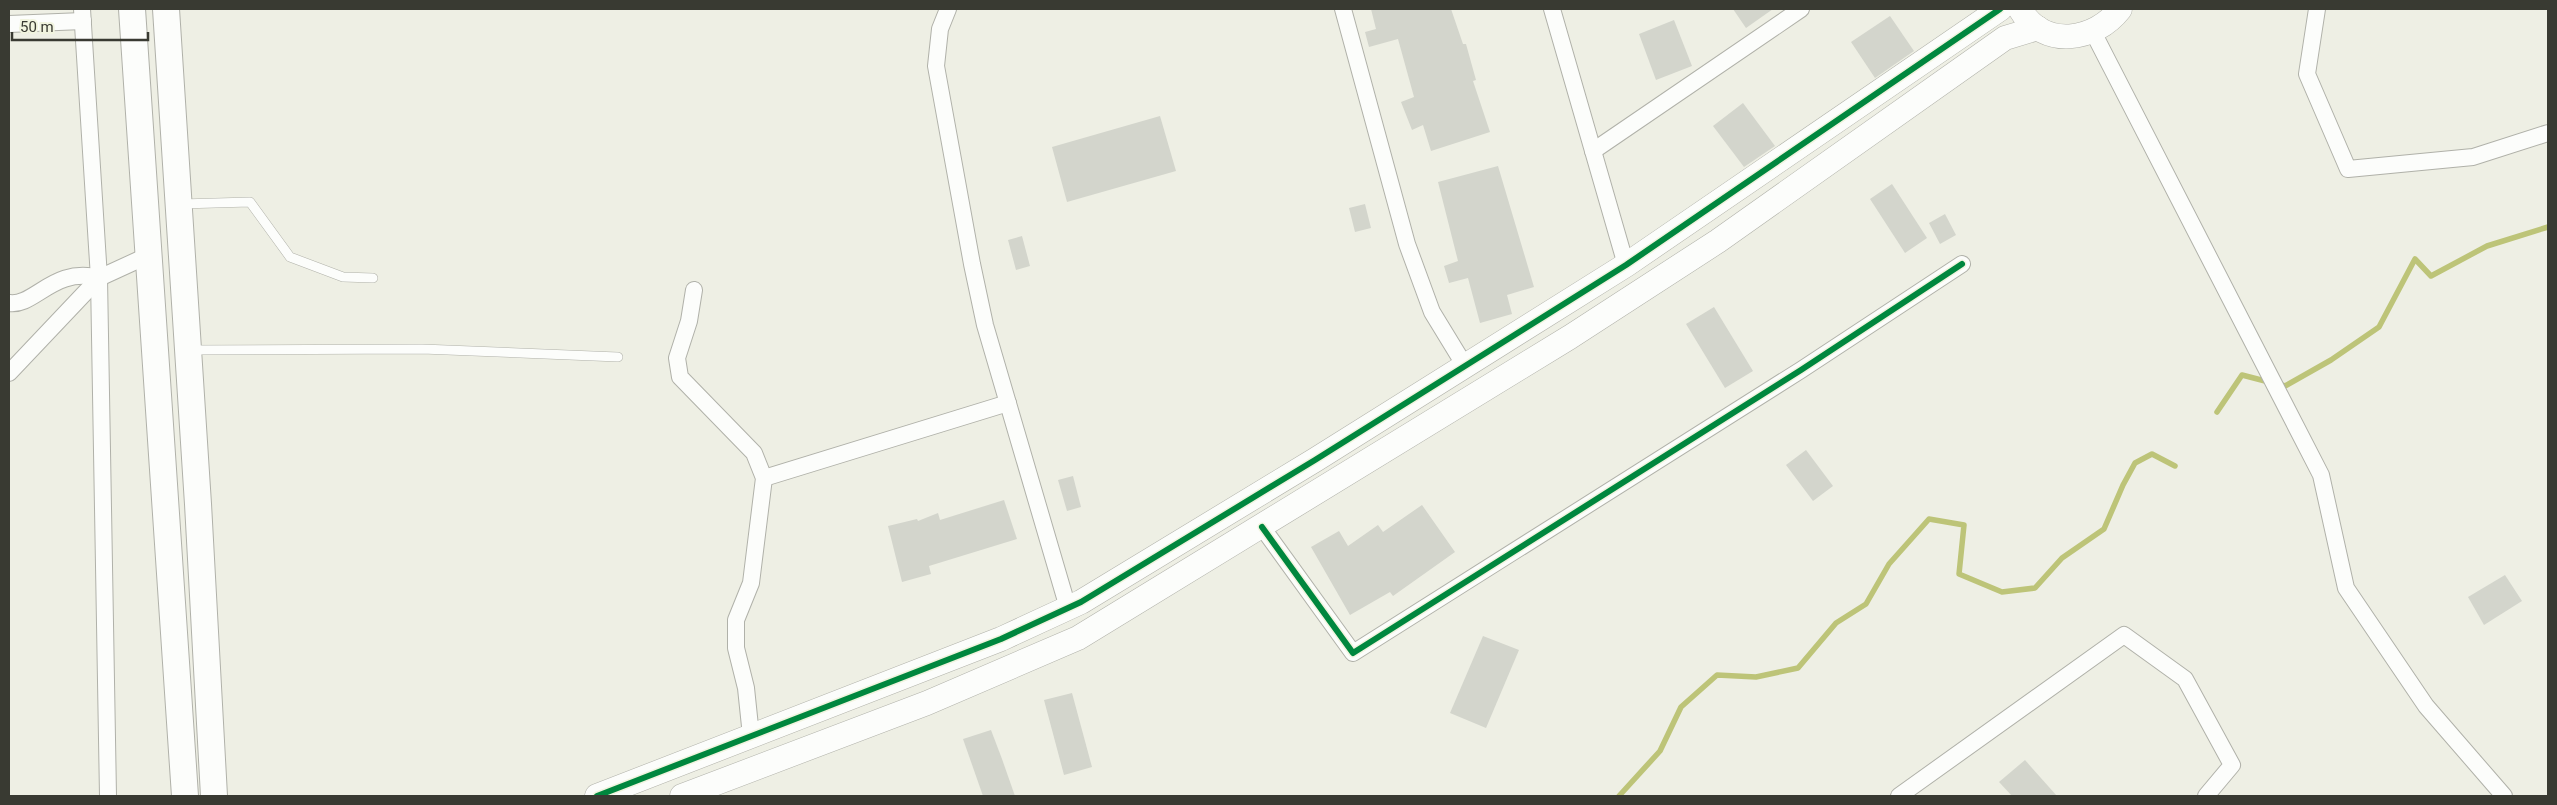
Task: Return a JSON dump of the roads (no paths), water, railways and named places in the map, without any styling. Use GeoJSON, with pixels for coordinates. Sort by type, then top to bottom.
{"type":"FeatureCollection","features":[{"type":"Feature","properties":{"kind":"main road"},"geometry":{"type":"LineString","coordinates":[[132,9],[184,796]]}},
{"type":"Feature","properties":{"kind":"main road"},"geometry":{"type":"LineString","coordinates":[[166,9],[214,796]]}},
{"type":"Feature","properties":{"kind":"street"},"geometry":{"type":"LineString","coordinates":[[948,9],[940,29],[936,66],[983,316],[1068,608]]}},
{"type":"Feature","properties":{"kind":"street"},"geometry":{"type":"LineString","coordinates":[[1343,9],[1407,244],[1432,312],[1465,366]]}},
{"type":"Feature","properties":{"kind":"street"},"geometry":{"type":"LineString","coordinates":[[1552,9],[1626,265]]}},
{"type":"Feature","properties":{"kind":"street"},"geometry":{"type":"LineString","coordinates":[[1593,151],[1801,9]]}},
{"type":"Feature","properties":{"kind":"street"},"geometry":{"type":"LineString","coordinates":[[596,796],[1001,639],[1068,608],[1315,460],[1626,265],[2000,9]]}},
{"type":"Feature","properties":{"kind":"street"},"geometry":{"type":"LineString","coordinates":[[2020,9],[2038,28],[2055,35],[2074,37],[2093,32],[2110,22],[2120,9]]}},
{"type":"Feature","properties":{"kind":"street"},"geometry":{"type":"LineString","coordinates":[[2318,9],[2307,74],[2348,169],[2474,157],[2548,133]]}},
{"type":"Feature","properties":{"kind":"street"},"geometry":{"type":"LineString","coordinates":[[9,24],[82,15],[99,278],[108,796]]}},
{"type":"Feature","properties":{"kind":"street"},"geometry":{"type":"LineString","coordinates":[[682,796],[717,790],[1078,638],[1570,338],[1710,246],[2005,38],[2038,28]]}},
{"type":"Feature","properties":{"kind":"street"},"geometry":{"type":"LineString","coordinates":[[2093,32],[2321,475],[2346,588],[2426,706],[2504,796]]}},
{"type":"Feature","properties":{"kind":"street"},"geometry":{"type":"LineString","coordinates":[[9,373],[99,278],[149,256]]}},
{"type":"Feature","properties":{"kind":"street"},"geometry":{"type":"LineString","coordinates":[[1262,527],[1353,653],[1801,370],[1962,264]]}},
{"type":"Feature","properties":{"kind":"street"},"geometry":{"type":"LineString","coordinates":[[9,303],[25,300],[44,288],[68,277],[84,274],[99,278]]}},
{"type":"Feature","properties":{"kind":"street"},"geometry":{"type":"LineString","coordinates":[[694,290],[689,321],[677,358],[680,377],[754,453],[764,478],[751,583],[736,620],[736,648],[746,688],[751,736]]}},
{"type":"Feature","properties":{"kind":"street"},"geometry":{"type":"LineString","coordinates":[[764,478],[1008,403]]}},
{"type":"Feature","properties":{"kind":"street"},"geometry":{"type":"LineString","coordinates":[[1899,796],[2124,635],[2185,679],[2232,765],[2206,796]]}},
{"type":"Feature","properties":{"kind":"lane"},"geometry":{"type":"LineString","coordinates":[[178,204],[250,202],[290,257],[343,277],[373,278]]}},
{"type":"Feature","properties":{"kind":"lane"},"geometry":{"type":"LineString","coordinates":[[188,350],[422,349],[618,357]]}},
{"type":"Feature","properties":{"kind":"waterway"},"geometry":{"type":"LineString","coordinates":[[2278,384],[2285,386],[2331,360],[2379,327],[2415,259],[2431,276],[2487,246],[2548,227]]}},
{"type":"Feature","properties":{"kind":"waterway"},"geometry":{"type":"LineString","coordinates":[[2217,412],[2242,375],[2269,382]]}},
{"type":"Feature","properties":{"kind":"waterway"},"geometry":{"type":"LineString","coordinates":[[1619,796],[1660,751],[1681,707],[1717,675],[1756,677],[1798,668],[1836,623],[1866,604],[1889,564],[1929,519],[1964,525],[1959,574],[2002,592],[2035,588],[2062,558],[2104,529],[2123,485],[2135,463],[2152,454],[2175,466]]}}]}
